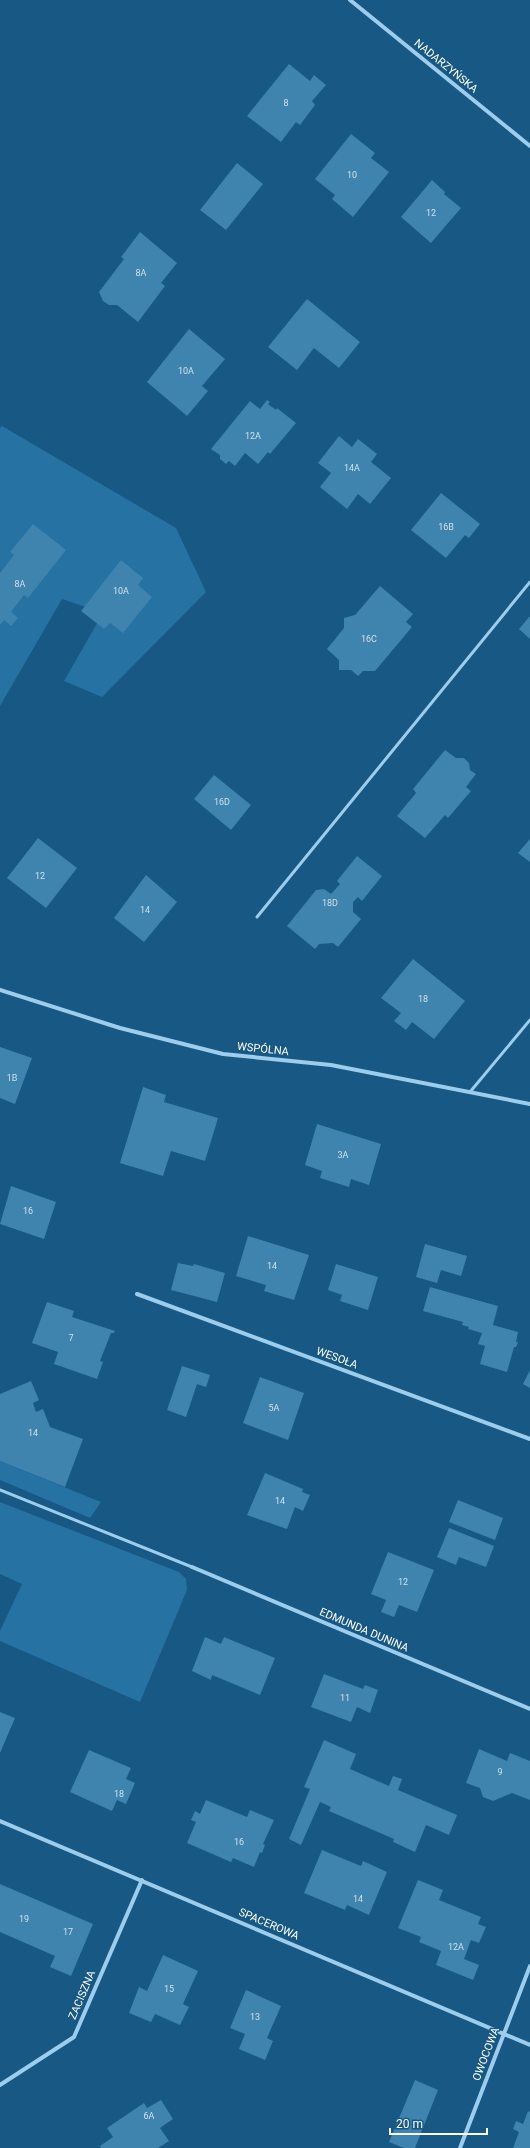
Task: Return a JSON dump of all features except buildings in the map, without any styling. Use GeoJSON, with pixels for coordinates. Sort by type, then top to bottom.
{"type":"FeatureCollection","features":[{"type":"Feature","properties":{"kind":"street","name":"NADARZYŃSKA"},"geometry":{"type":"LineString","coordinates":[[350,0],[530,146]]}},
{"type":"Feature","properties":{"kind":"street","name":"WSPÓLNA"},"geometry":{"type":"LineString","coordinates":[[0,990],[120,1028],[222,1054],[330,1065],[530,1104]]}},
{"type":"Feature","properties":{"kind":"street","name":"WESOŁA"},"geometry":{"type":"LineString","coordinates":[[137,1294],[530,1439]]}},
{"type":"Feature","properties":{"kind":"street","name":"EDMUNDA DUNINA"},"geometry":{"type":"LineString","coordinates":[[192,1567],[530,1709]]}},
{"type":"Feature","properties":{"kind":"street","name":"SPACEROWA"},"geometry":{"type":"LineString","coordinates":[[0,1821],[530,2045]]}},
{"type":"Feature","properties":{"kind":"street","name":"ZACISZNA"},"geometry":{"type":"LineString","coordinates":[[0,2084],[74,2037],[142,1880]]}},
{"type":"Feature","properties":{"kind":"street","name":"OWOCOWA"},"geometry":{"type":"LineString","coordinates":[[460,2148],[530,1966]]}},
{"type":"Feature","properties":{"kind":"lane"},"geometry":{"type":"LineString","coordinates":[[257,917],[530,582]]}},
{"type":"Feature","properties":{"kind":"lane"},"geometry":{"type":"LineString","coordinates":[[470,1092],[530,1020]]}},
{"type":"Feature","properties":{"kind":"lane"},"geometry":{"type":"LineString","coordinates":[[0,1490],[192,1567]]}},
{"type":"Feature","properties":{"kind":"shaded area"},"geometry":{"type":"Polygon","coordinates":[[[2,426],[176,528],[206,592],[102,697],[64,681],[103,613],[62,599],[0,706],[0,428],[2,426]]]}},
{"type":"Feature","properties":{"kind":"shaded area"},"geometry":{"type":"Polygon","coordinates":[[[0,1461],[101,1502],[90,1518],[0,1480],[0,1461]]]}},
{"type":"Feature","properties":{"kind":"shaded area"},"geometry":{"type":"Polygon","coordinates":[[[0,1502],[179,1572],[186,1579],[187,1590],[140,1702],[0,1641],[0,1631],[22,1584],[0,1574],[0,1502]]]}}]}
